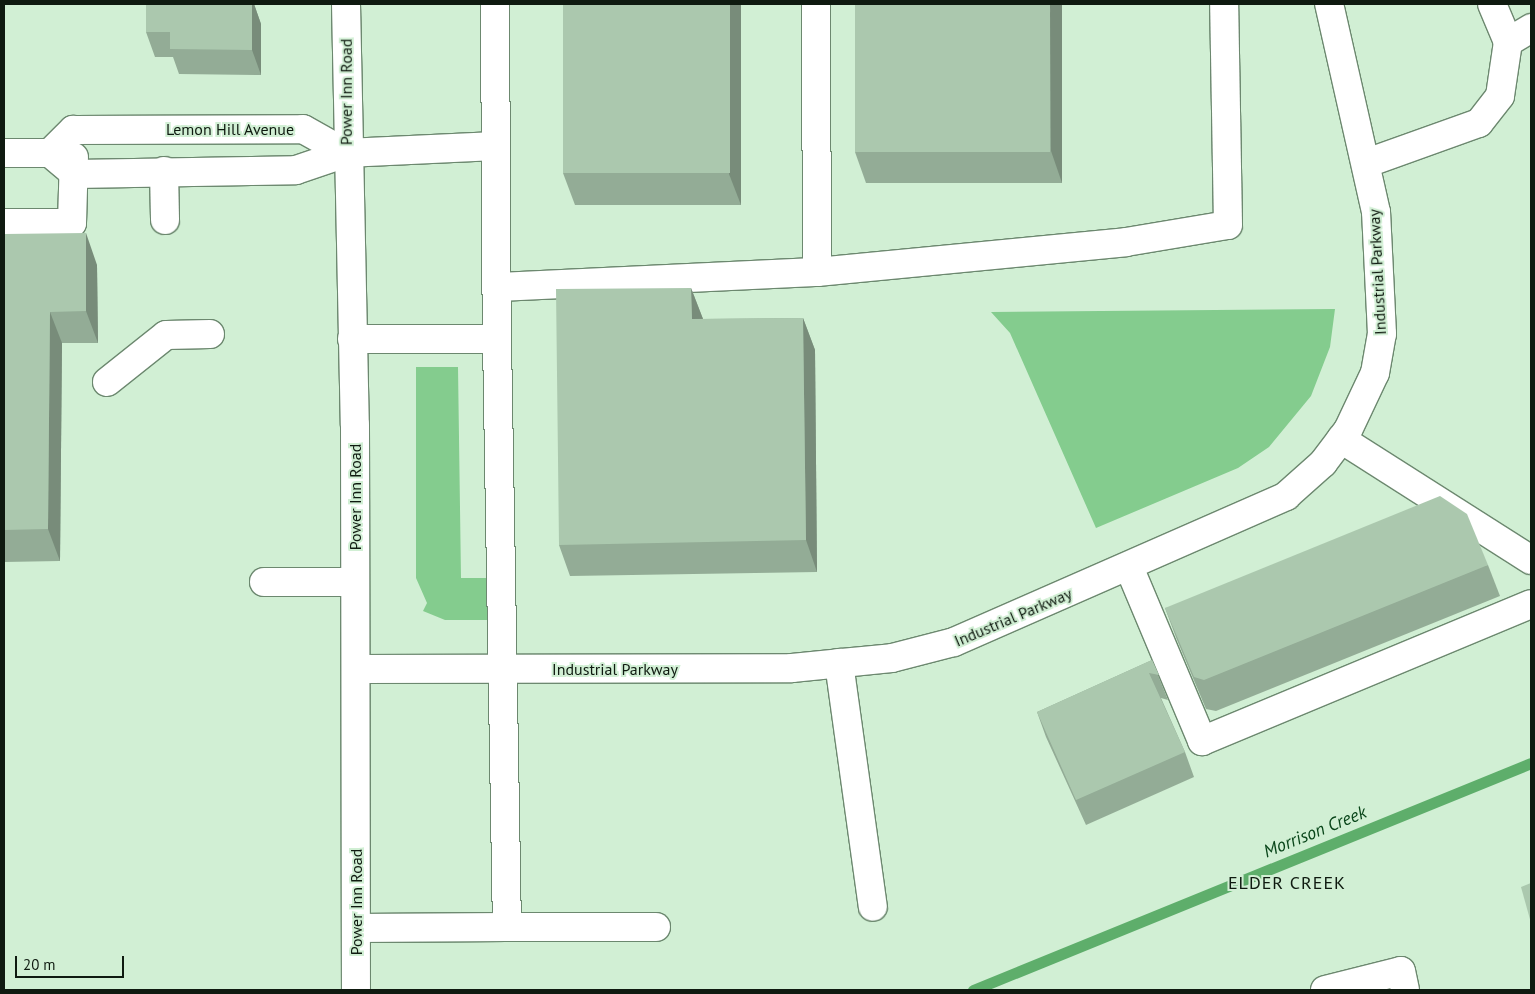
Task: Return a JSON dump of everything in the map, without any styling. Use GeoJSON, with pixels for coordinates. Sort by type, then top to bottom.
{"type":"FeatureCollection","features":[{"type":"Feature","properties":{"kind":"street","name":"Power Inn Road"},"geometry":{"type":"LineString","coordinates":[[346,4],[346,153],[352,339],[356,669],[356,990]]}},
{"type":"Feature","properties":{"kind":"street"},"geometry":{"type":"LineString","coordinates":[[496,4],[496,339],[505,669],[506,927]]}},
{"type":"Feature","properties":{"kind":"street"},"geometry":{"type":"LineString","coordinates":[[816,4],[817,272]]}},
{"type":"Feature","properties":{"kind":"street"},"geometry":{"type":"LineString","coordinates":[[496,286],[817,272],[1126,242],[1228,225],[1224,4]]}},
{"type":"Feature","properties":{"kind":"street","name":"Industrial Parkway"},"geometry":{"type":"LineString","coordinates":[[356,669],[792,668],[892,658],[954,642],[1129,567],[1286,496],[1323,463],[1341,439],[1365,399],[1382,334],[1376,212],[1367,163],[1328,4]]}},
{"type":"Feature","properties":{"kind":"street"},"geometry":{"type":"LineString","coordinates":[[1367,163],[1479,124],[1500,96],[1508,42],[1492,4]]}},
{"type":"Feature","properties":{"kind":"street"},"geometry":{"type":"LineString","coordinates":[[1508,42],[1531,28]]}},
{"type":"Feature","properties":{"kind":"street","name":"Lemon Hill Avenue"},"geometry":{"type":"LineString","coordinates":[[73,130],[303,129],[346,153]]}},
{"type":"Feature","properties":{"kind":"street"},"geometry":{"type":"LineString","coordinates":[[50,153],[73,130]]}},
{"type":"Feature","properties":{"kind":"street"},"geometry":{"type":"LineString","coordinates":[[4,223],[72,223],[75,174],[73,130]]}},
{"type":"Feature","properties":{"kind":"street"},"geometry":{"type":"LineString","coordinates":[[4,153],[50,153],[75,174],[296,170],[346,153],[496,146]]}},
{"type":"Feature","properties":{"kind":"street"},"geometry":{"type":"LineString","coordinates":[[164,171],[165,220]]}},
{"type":"Feature","properties":{"kind":"street"},"geometry":{"type":"LineString","coordinates":[[106,382],[166,335],[210,334]]}},
{"type":"Feature","properties":{"kind":"street"},"geometry":{"type":"LineString","coordinates":[[352,339],[496,339]]}},
{"type":"Feature","properties":{"kind":"street"},"geometry":{"type":"LineString","coordinates":[[1341,439],[1531,560]]}},
{"type":"Feature","properties":{"kind":"street"},"geometry":{"type":"LineString","coordinates":[[1129,567],[1202,741],[1531,604]]}},
{"type":"Feature","properties":{"kind":"street"},"geometry":{"type":"LineString","coordinates":[[264,582],[355,582]]}},
{"type":"Feature","properties":{"kind":"street"},"geometry":{"type":"LineString","coordinates":[[839,664],[873,907]]}},
{"type":"Feature","properties":{"kind":"street"},"geometry":{"type":"LineString","coordinates":[[356,928],[656,927]]}},
{"type":"Feature","properties":{"kind":"street"},"geometry":{"type":"LineString","coordinates":[[1325,990],[1401,971],[1405,990]]}},
{"type":"Feature","properties":{"kind":"green space"},"geometry":{"type":"Polygon","coordinates":[[[1335,309],[1330,347],[1311,396],[1269,447],[1238,468],[1096,528],[1010,333],[991,312],[1335,309]]]}},
{"type":"Feature","properties":{"kind":"green space"},"geometry":{"type":"Polygon","coordinates":[[[416,367],[458,367],[461,578],[492,578],[496,620],[445,620],[423,611],[427,603],[416,578],[416,367]]]}},
{"type":"Feature","properties":{"kind":"building"},"geometry":{"type":"Polygon","coordinates":[[[146,4],[252,4],[252,50],[170,49],[170,32],[146,32],[146,4]]]}},
{"type":"Feature","properties":{"kind":"building"},"geometry":{"type":"Polygon","coordinates":[[[563,4],[730,4],[730,173],[563,173],[563,4]]]}},
{"type":"Feature","properties":{"kind":"building"},"geometry":{"type":"Polygon","coordinates":[[[855,4],[1050,4],[1050,152],[855,152],[855,4]]]}},
{"type":"Feature","properties":{"kind":"building"},"geometry":{"type":"Polygon","coordinates":[[[86,233],[86,311],[50,312],[48,529],[4,530],[4,234],[86,233]]]}},
{"type":"Feature","properties":{"kind":"building"},"geometry":{"type":"Polygon","coordinates":[[[691,288],[692,319],[803,318],[806,540],[559,545],[556,289],[691,288]]]}},
{"type":"Feature","properties":{"kind":"building"},"geometry":{"type":"Polygon","coordinates":[[[1440,496],[1467,514],[1488,565],[1204,680],[1194,677],[1165,608],[1440,496]]]}},
{"type":"Feature","properties":{"kind":"building"},"geometry":{"type":"Polygon","coordinates":[[[1152,660],[1159,675],[1149,673],[1185,752],[1076,800],[1037,712],[1152,660]]]}},
{"type":"Feature","properties":{"kind":"building"},"geometry":{"type":"Polygon","coordinates":[[[1531,883],[1531,923],[1521,887],[1531,883]]]}},
{"type":"Feature","properties":{"kind":"waterway","name":"Morrison Creek"},"geometry":{"type":"LineString","coordinates":[[973,990],[1531,763]]}},
{"type":"Feature","properties":{"kind":"district","name":"ELDER CREEK"},"geometry":{"type":"Point","coordinates":[1287,883]}}]}
